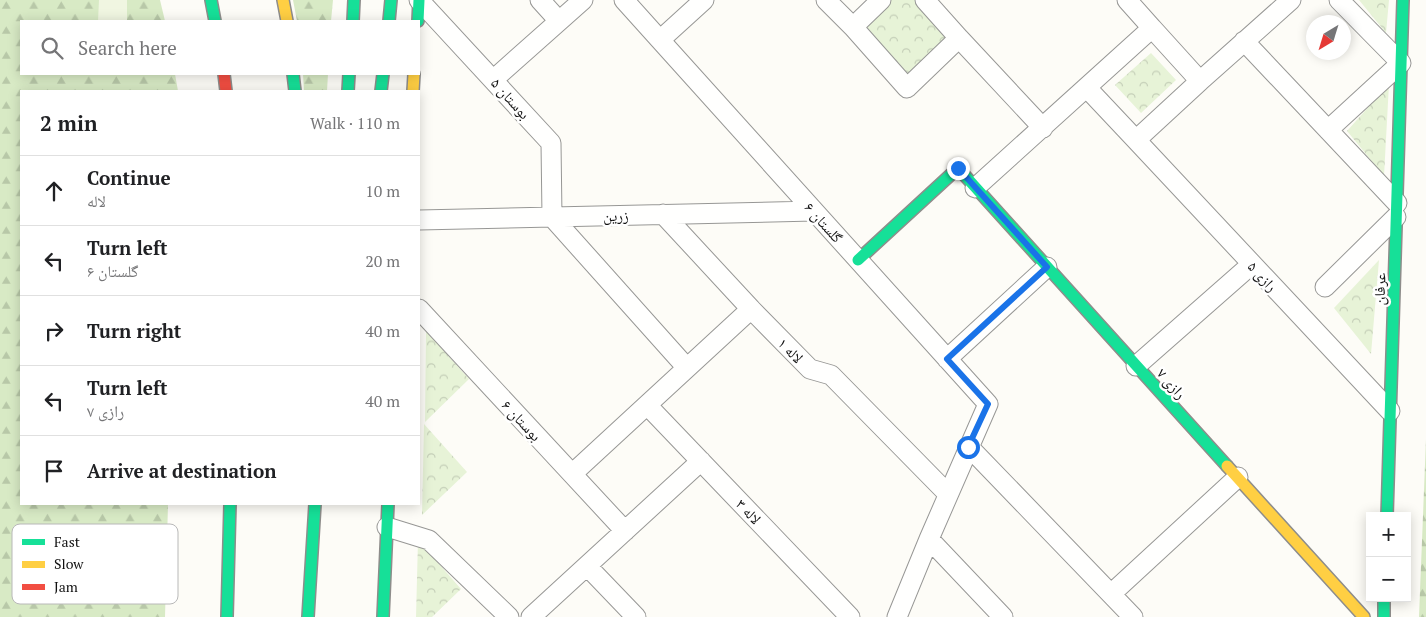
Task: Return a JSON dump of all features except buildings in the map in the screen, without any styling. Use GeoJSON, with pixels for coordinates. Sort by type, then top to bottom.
{"type":"FeatureCollection","features":[{"type":"Feature","properties":{"kind":"street"},"geometry":{"type":"LineString","coordinates":[[211,0],[215,20]]}},
{"type":"Feature","properties":{"kind":"street"},"geometry":{"type":"LineString","coordinates":[[282,0],[287,20]]}},
{"type":"Feature","properties":{"kind":"street"},"geometry":{"type":"LineString","coordinates":[[353,20],[354,0]]}},
{"type":"Feature","properties":{"kind":"street"},"geometry":{"type":"LineString","coordinates":[[388,20],[391,0]]}},
{"type":"Feature","properties":{"kind":"street"},"geometry":{"type":"LineString","coordinates":[[418,20],[419,0]]}},
{"type":"Feature","properties":{"kind":"street","name":"بوستان ۵"},"geometry":{"type":"LineString","coordinates":[[419,0],[494,79],[551,143],[552,217]]}},
{"type":"Feature","properties":{"kind":"street"},"geometry":{"type":"LineString","coordinates":[[540,0],[560,21]]}},
{"type":"Feature","properties":{"kind":"street"},"geometry":{"type":"LineString","coordinates":[[494,79],[583,0]]}},
{"type":"Feature","properties":{"kind":"street","name":"گلستان ۶"},"geometry":{"type":"LineString","coordinates":[[624,0],[988,404],[968,447]]}},
{"type":"Feature","properties":{"kind":"street"},"geometry":{"type":"LineString","coordinates":[[660,40],[704,0]]}},
{"type":"Feature","properties":{"kind":"street"},"geometry":{"type":"LineString","coordinates":[[826,0],[853,27],[906,88],[959,38]]}},
{"type":"Feature","properties":{"kind":"street"},"geometry":{"type":"LineString","coordinates":[[853,27],[881,0]]}},
{"type":"Feature","properties":{"kind":"street"},"geometry":{"type":"LineString","coordinates":[[925,0],[1043,128]]}},
{"type":"Feature","properties":{"kind":"street"},"geometry":{"type":"LineString","coordinates":[[1127,0],[1200,81]]}},
{"type":"Feature","properties":{"kind":"street"},"geometry":{"type":"LineString","coordinates":[[1136,140],[1291,0]]}},
{"type":"Feature","properties":{"kind":"street"},"geometry":{"type":"LineString","coordinates":[[1328,130],[1401,63],[1339,0]]}},
{"type":"Feature","properties":{"kind":"street","name":"عرفان"},"geometry":{"type":"LineString","coordinates":[[1387,512],[1403,0]]}},
{"type":"Feature","properties":{"kind":"street"},"geometry":{"type":"LineString","coordinates":[[975,188],[1152,28]]}},
{"type":"Feature","properties":{"kind":"street"},"geometry":{"type":"LineString","coordinates":[[1244,41],[1328,130],[1397,210],[1325,286]]}},
{"type":"Feature","properties":{"kind":"street"},"geometry":{"type":"LineString","coordinates":[[224,75],[226,90]]}},
{"type":"Feature","properties":{"kind":"street"},"geometry":{"type":"LineString","coordinates":[[293,75],[295,90]]}},
{"type":"Feature","properties":{"kind":"street"},"geometry":{"type":"LineString","coordinates":[[348,90],[349,75]]}},
{"type":"Feature","properties":{"kind":"street"},"geometry":{"type":"LineString","coordinates":[[381,90],[383,75]]}},
{"type":"Feature","properties":{"kind":"street"},"geometry":{"type":"LineString","coordinates":[[413,90],[414,75]]}},
{"type":"Feature","properties":{"kind":"street","name":"رازی ۵"},"geometry":{"type":"LineString","coordinates":[[1087,88],[1390,412]]}},
{"type":"Feature","properties":{"kind":"street","name":"رازی ۷"},"geometry":{"type":"LineString","coordinates":[[858,260],[958,168],[1364,617]]}},
{"type":"Feature","properties":{"kind":"street","name":"زرین"},"geometry":{"type":"LineString","coordinates":[[420,220],[814,211]]}},
{"type":"Feature","properties":{"kind":"street","name":"لاله ۱"},"geometry":{"type":"LineString","coordinates":[[663,214],[751,309],[810,369],[832,375],[948,494]]}},
{"type":"Feature","properties":{"kind":"street"},"geometry":{"type":"LineString","coordinates":[[552,217],[687,368]]}},
{"type":"Feature","properties":{"kind":"street"},"geometry":{"type":"LineString","coordinates":[[1136,366],[1252,264]]}},
{"type":"Feature","properties":{"kind":"street"},"geometry":{"type":"LineString","coordinates":[[947,359],[1047,267]]}},
{"type":"Feature","properties":{"kind":"street"},"geometry":{"type":"LineString","coordinates":[[572,474],[751,309]]}},
{"type":"Feature","properties":{"kind":"street","name":"بوستان ۶"},"geometry":{"type":"LineString","coordinates":[[420,310],[625,531]]}},
{"type":"Feature","properties":{"kind":"street","name":"لاله ۳"},"geometry":{"type":"LineString","coordinates":[[648,405],[850,617]]}},
{"type":"Feature","properties":{"kind":"street"},"geometry":{"type":"LineString","coordinates":[[897,617],[968,447],[1133,617]]}},
{"type":"Feature","properties":{"kind":"street"},"geometry":{"type":"LineString","coordinates":[[531,617],[701,461]]}},
{"type":"Feature","properties":{"kind":"street"},"geometry":{"type":"LineString","coordinates":[[1111,594],[1238,477]]}},
{"type":"Feature","properties":{"kind":"street"},"geometry":{"type":"LineString","coordinates":[[227,617],[230,505]]}},
{"type":"Feature","properties":{"kind":"street"},"geometry":{"type":"LineString","coordinates":[[308,617],[315,505]]}},
{"type":"Feature","properties":{"kind":"street"},"geometry":{"type":"LineString","coordinates":[[383,617],[388,505]]}},
{"type":"Feature","properties":{"kind":"street"},"geometry":{"type":"LineString","coordinates":[[387,527],[429,540],[509,617]]}},
{"type":"Feature","properties":{"kind":"street"},"geometry":{"type":"LineString","coordinates":[[928,539],[1003,617]]}},
{"type":"Feature","properties":{"kind":"street"},"geometry":{"type":"LineString","coordinates":[[587,566],[636,617]]}},
{"type":"Feature","properties":{"kind":"street"},"geometry":{"type":"LineString","coordinates":[[1384,602],[1384,617]]}},
{"type":"Feature","properties":{"kind":"green space"},"geometry":{"type":"Polygon","coordinates":[[[0,0],[160,0],[165,20],[20,20],[20,75],[175,75],[178,90],[20,90],[20,505],[168,505],[167,524],[12,524],[12,604],[165,604],[165,617],[0,617],[0,0]]]}},
{"type":"Feature","properties":{"kind":"green space"},"geometry":{"type":"Polygon","coordinates":[[[99,0],[127,0],[127,20],[98,20],[99,0]]]}},
{"type":"Feature","properties":{"kind":"green space"},"geometry":{"type":"Polygon","coordinates":[[[293,0],[333,0],[331,20],[297,20],[293,0]]]}},
{"type":"Feature","properties":{"kind":"green space"},"geometry":{"type":"Polygon","coordinates":[[[881,0],[925,0],[959,38],[907,88],[853,27],[881,0]]]}},
{"type":"Feature","properties":{"kind":"green space"},"geometry":{"type":"Polygon","coordinates":[[[1359,0],[1389,0],[1386,33],[1359,0]]]}},
{"type":"Feature","properties":{"kind":"green space"},"geometry":{"type":"Polygon","coordinates":[[[1151,53],[1176,80],[1141,113],[1115,85],[1151,53]]]}},
{"type":"Feature","properties":{"kind":"green space"},"geometry":{"type":"Polygon","coordinates":[[[303,75],[328,75],[327,90],[304,90],[303,75]]]}},
{"type":"Feature","properties":{"kind":"green space"},"geometry":{"type":"Polygon","coordinates":[[[1389,84],[1384,176],[1347,131],[1389,84]]]}},
{"type":"Feature","properties":{"kind":"green space"},"geometry":{"type":"Polygon","coordinates":[[[1379,260],[1371,354],[1334,308],[1379,260]]]}},
{"type":"Feature","properties":{"kind":"green space"},"geometry":{"type":"Polygon","coordinates":[[[426,331],[469,379],[425,422],[426,331]]]}},
{"type":"Feature","properties":{"kind":"green space"},"geometry":{"type":"Polygon","coordinates":[[[424,424],[467,472],[422,515],[424,424]]]}},
{"type":"Feature","properties":{"kind":"green space"},"geometry":{"type":"Polygon","coordinates":[[[1426,439],[1426,617],[1419,617],[1426,439]]]}},
{"type":"Feature","properties":{"kind":"green space"},"geometry":{"type":"Polygon","coordinates":[[[418,540],[461,589],[432,617],[416,617],[418,540]]]}},
{"type":"Feature","properties":{"kind":"traffic: fast"},"geometry":{"type":"LineString","coordinates":[[211,0],[215,20]]}},
{"type":"Feature","properties":{"kind":"traffic: fast"},"geometry":{"type":"LineString","coordinates":[[353,20],[354,0]]}},
{"type":"Feature","properties":{"kind":"traffic: fast"},"geometry":{"type":"LineString","coordinates":[[389,20],[391,0]]}},
{"type":"Feature","properties":{"kind":"traffic: fast"},"geometry":{"type":"LineString","coordinates":[[418,20],[419,0]]}},
{"type":"Feature","properties":{"kind":"traffic: fast"},"geometry":{"type":"LineString","coordinates":[[1387,512],[1403,0]]}},
{"type":"Feature","properties":{"kind":"traffic: fast"},"geometry":{"type":"LineString","coordinates":[[293,75],[295,90]]}},
{"type":"Feature","properties":{"kind":"traffic: fast"},"geometry":{"type":"LineString","coordinates":[[348,90],[349,75]]}},
{"type":"Feature","properties":{"kind":"traffic: fast"},"geometry":{"type":"LineString","coordinates":[[381,90],[383,75]]}},
{"type":"Feature","properties":{"kind":"traffic: fast"},"geometry":{"type":"LineString","coordinates":[[858,260],[958,168],[1227,466]]}},
{"type":"Feature","properties":{"kind":"traffic: fast"},"geometry":{"type":"LineString","coordinates":[[227,617],[230,505]]}},
{"type":"Feature","properties":{"kind":"traffic: fast"},"geometry":{"type":"LineString","coordinates":[[308,617],[315,505]]}},
{"type":"Feature","properties":{"kind":"traffic: fast"},"geometry":{"type":"LineString","coordinates":[[383,617],[388,505]]}},
{"type":"Feature","properties":{"kind":"traffic: fast"},"geometry":{"type":"LineString","coordinates":[[1384,602],[1384,617]]}},
{"type":"Feature","properties":{"kind":"traffic: slow"},"geometry":{"type":"LineString","coordinates":[[283,0],[287,20]]}},
{"type":"Feature","properties":{"kind":"traffic: slow"},"geometry":{"type":"LineString","coordinates":[[413,90],[414,75]]}},
{"type":"Feature","properties":{"kind":"traffic: slow"},"geometry":{"type":"LineString","coordinates":[[1227,466],[1364,617]]}},
{"type":"Feature","properties":{"kind":"traffic: jam"},"geometry":{"type":"LineString","coordinates":[[224,75],[226,90]]}},
{"type":"Feature","properties":{"kind":"route"},"geometry":{"type":"LineString","coordinates":[[958,168],[1047,267],[947,359],[988,404],[968,447]]}}]}
